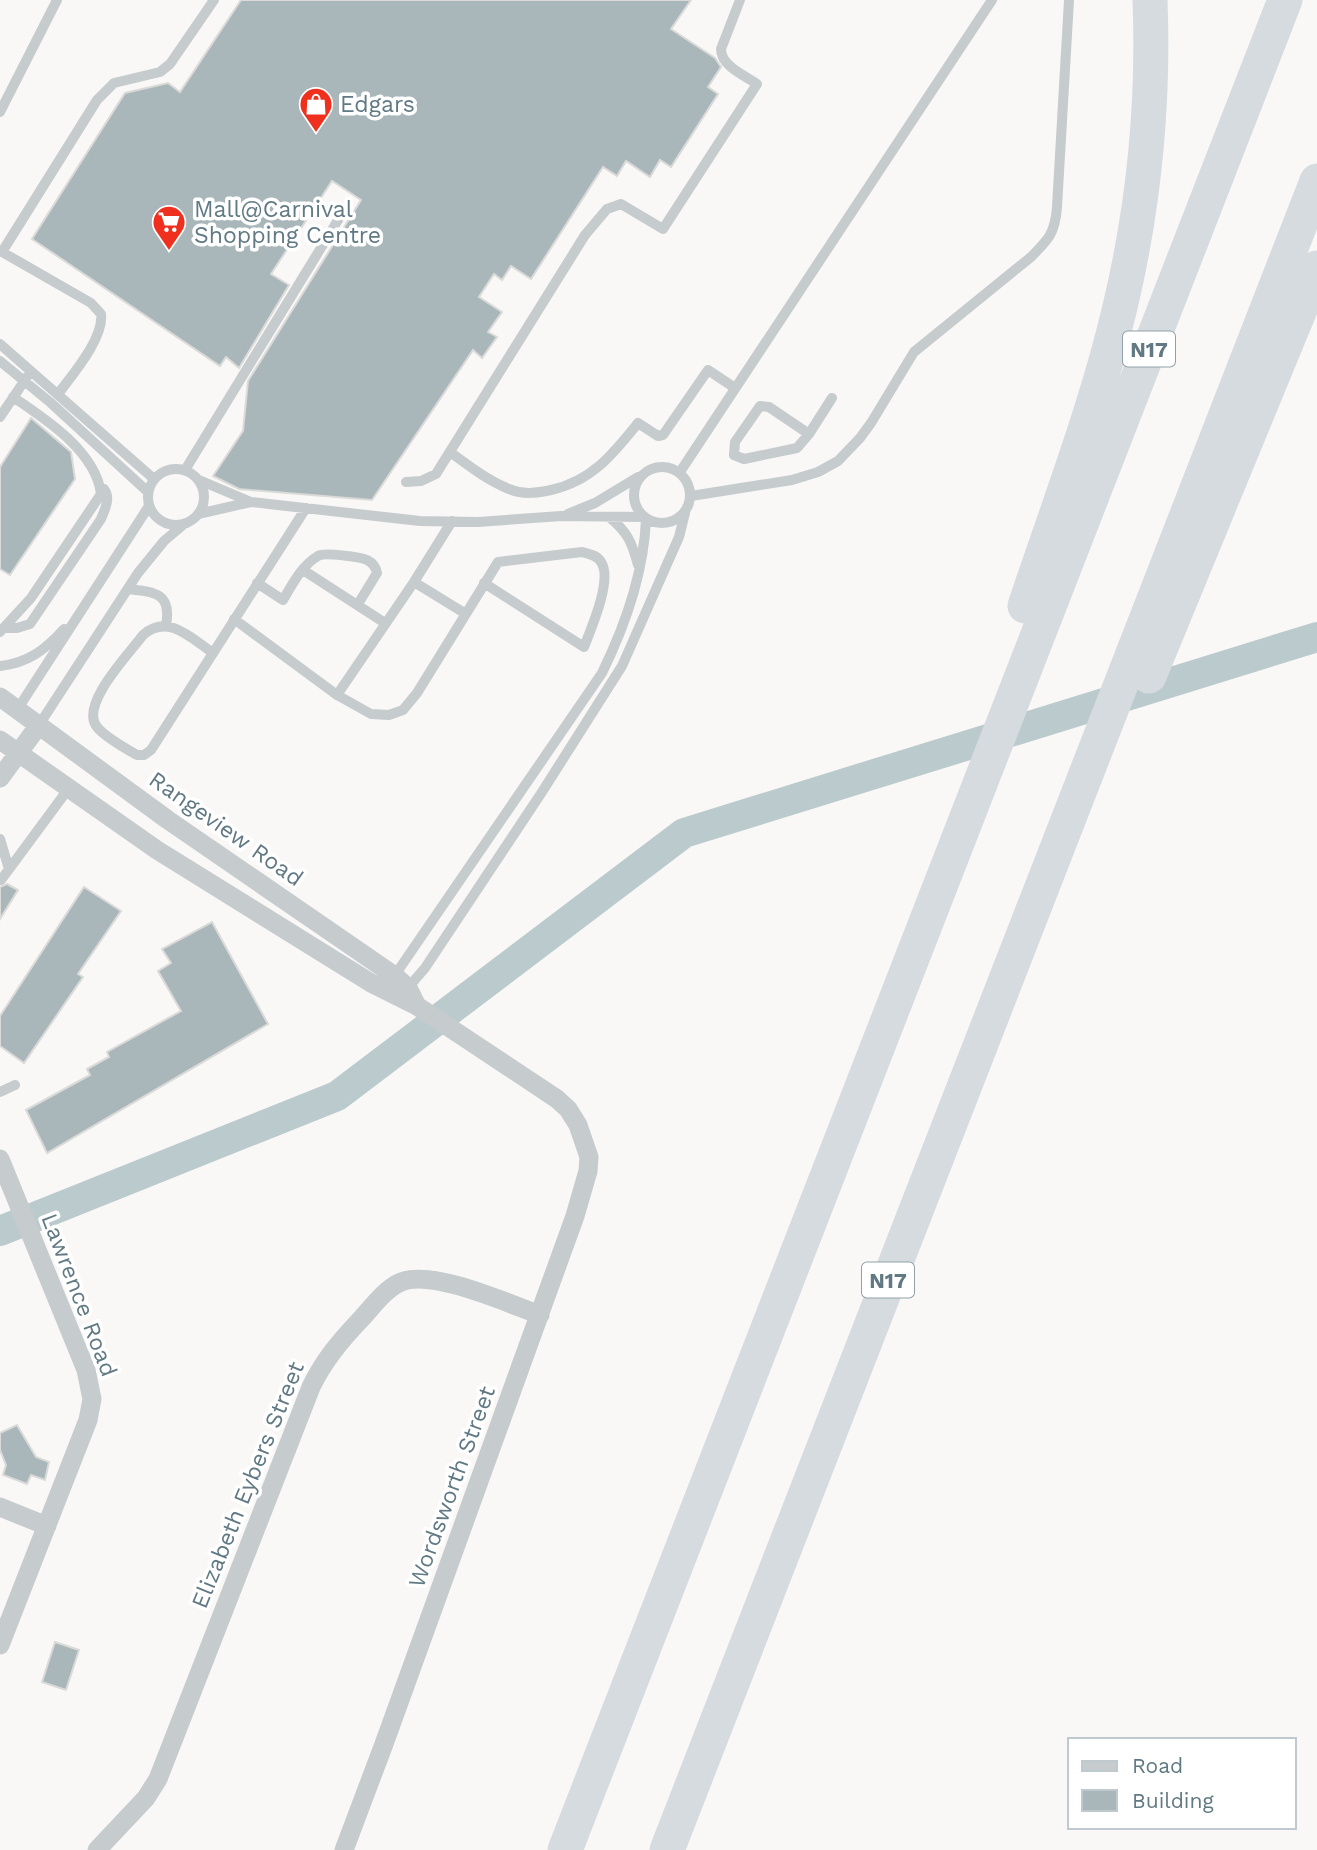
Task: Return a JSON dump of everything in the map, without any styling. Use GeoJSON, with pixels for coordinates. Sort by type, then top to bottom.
{"type":"FeatureCollection","features":[{"type":"Feature","properties":{"kind":"highway"},"geometry":{"type":"LineString","coordinates":[[1002,705],[1120,308],[1145,165],[1151,57],[1150,0]]}},
{"type":"Feature","properties":{"kind":"highway","name":"N17"},"geometry":{"type":"LineString","coordinates":[[565,1850],[920,940],[1002,705],[1285,0]]}},
{"type":"Feature","properties":{"kind":"highway","name":"N17"},"geometry":{"type":"LineString","coordinates":[[667,1850],[726,1695],[1125,705],[1131,658],[1317,181]]}},
{"type":"Feature","properties":{"kind":"highway"},"geometry":{"type":"LineString","coordinates":[[1125,705],[1163,643],[1317,268]]}},
{"type":"Feature","properties":{"kind":"highway"},"geometry":{"type":"LineString","coordinates":[[1268,388],[1317,283]]}},
{"type":"Feature","properties":{"kind":"street","name":"Rangeview Road"},"geometry":{"type":"LineString","coordinates":[[0,698],[417,1006],[557,1099],[573,1116],[583,1138]]}},
{"type":"Feature","properties":{"kind":"street"},"geometry":{"type":"LineString","coordinates":[[0,739],[18,710]]}},
{"type":"Feature","properties":{"kind":"street"},"geometry":{"type":"LineString","coordinates":[[0,778],[38,725]]}},
{"type":"Feature","properties":{"kind":"street","name":"Rangeview Road"},"geometry":{"type":"LineString","coordinates":[[0,739],[165,855],[396,988]]}},
{"type":"Feature","properties":{"kind":"street","name":"Wordsworth Street"},"geometry":{"type":"LineString","coordinates":[[344,1850],[540,1315],[588,1171],[589,1157],[583,1138]]}},
{"type":"Feature","properties":{"kind":"street","name":"Lawrence Road"},"geometry":{"type":"LineString","coordinates":[[0,1159],[86,1370],[92,1402],[88,1420],[0,1645]]}},
{"type":"Feature","properties":{"kind":"street","name":"Elizabeth Eybers Street"},"geometry":{"type":"LineString","coordinates":[[97,1850],[146,1798],[158,1779],[312,1387],[335,1347],[388,1291],[399,1283],[415,1278],[432,1278],[540,1315]]}},
{"type":"Feature","properties":{"kind":"street"},"geometry":{"type":"LineString","coordinates":[[0,1507],[47,1526]]}},
{"type":"Feature","properties":{"kind":"lane"},"geometry":{"type":"LineString","coordinates":[[0,112],[57,0]]}},
{"type":"Feature","properties":{"kind":"lane"},"geometry":{"type":"LineString","coordinates":[[58,394],[102,326],[101,314],[98,308],[2,252],[97,100],[114,83],[160,72],[170,64],[214,0]]}},
{"type":"Feature","properties":{"kind":"lane"},"geometry":{"type":"LineString","coordinates":[[406,482],[421,481],[436,474],[585,235],[607,209],[621,204],[663,229],[757,84],[724,61],[721,55],[740,0]]}},
{"type":"Feature","properties":{"kind":"lane"},"geometry":{"type":"LineString","coordinates":[[680,472],[992,0]]}},
{"type":"Feature","properties":{"kind":"lane"},"geometry":{"type":"LineString","coordinates":[[691,496],[792,480],[818,472],[838,461],[871,423],[914,352],[1031,257],[1048,240],[1055,226],[1057,207],[1069,0]]}},
{"type":"Feature","properties":{"kind":"lane"},"geometry":{"type":"LineString","coordinates":[[185,470],[346,207]]}},
{"type":"Feature","properties":{"kind":"lane"},"geometry":{"type":"LineString","coordinates":[[0,344],[154,479]]}},
{"type":"Feature","properties":{"kind":"lane"},"geometry":{"type":"LineString","coordinates":[[0,361],[51,403],[148,492]]}},
{"type":"Feature","properties":{"kind":"lane"},"geometry":{"type":"LineString","coordinates":[[450,452],[487,478],[512,491],[534,494],[558,489],[570,486],[595,472],[638,423],[657,435],[663,435],[708,370],[735,388]]}},
{"type":"Feature","properties":{"kind":"lane"},"geometry":{"type":"LineString","coordinates":[[1,415],[32,371]]}},
{"type":"Feature","properties":{"kind":"lane"},"geometry":{"type":"LineString","coordinates":[[3,630],[32,598],[102,494],[95,470],[61,432],[13,397]]}},
{"type":"Feature","properties":{"kind":"lane"},"geometry":{"type":"LineString","coordinates":[[809,434],[762,405],[735,442],[734,455],[744,459],[797,448],[809,434],[832,398]]}},
{"type":"Feature","properties":{"kind":"lane"},"geometry":{"type":"LineString","coordinates":[[396,988],[425,968],[622,666],[679,537],[691,496],[690,487],[680,472],[662,466],[595,503],[561,516]]}},
{"type":"Feature","properties":{"kind":"lane"},"geometry":{"type":"LineString","coordinates":[[183,524],[166,524],[159,520],[149,506],[148,492],[154,479],[168,470],[185,470],[199,480],[251,502],[420,521],[561,516],[645,518],[653,522],[671,523],[685,513]]}},
{"type":"Feature","properties":{"kind":"lane"},"geometry":{"type":"LineString","coordinates":[[396,988],[601,673],[615,646],[639,569],[645,518],[636,505],[634,491],[645,473]]}},
{"type":"Feature","properties":{"kind":"lane"},"geometry":{"type":"LineString","coordinates":[[198,514],[204,498],[199,480]]}},
{"type":"Feature","properties":{"kind":"lane"},"geometry":{"type":"LineString","coordinates":[[3,630],[30,624],[101,519],[107,504],[107,492],[100,484]]}},
{"type":"Feature","properties":{"kind":"lane"},"geometry":{"type":"LineString","coordinates":[[38,725],[128,589],[164,541],[198,514],[251,502]]}},
{"type":"Feature","properties":{"kind":"lane"},"geometry":{"type":"LineString","coordinates":[[18,710],[149,506]]}},
{"type":"Feature","properties":{"kind":"lane"},"geometry":{"type":"LineString","coordinates":[[213,653],[177,628],[166,625],[155,627],[143,635],[94,703],[92,713],[98,728],[135,754],[141,756],[151,750],[306,509]]}},
{"type":"Feature","properties":{"kind":"lane"},"geometry":{"type":"LineString","coordinates":[[609,517],[627,536],[639,569]]}},
{"type":"Feature","properties":{"kind":"lane"},"geometry":{"type":"LineString","coordinates":[[337,695],[452,521]]}},
{"type":"Feature","properties":{"kind":"lane"},"geometry":{"type":"LineString","coordinates":[[234,619],[337,695],[371,715],[384,716],[399,713],[417,693],[484,583],[498,562],[582,552],[601,561],[605,571],[597,613],[584,647],[484,583]]}},
{"type":"Feature","properties":{"kind":"lane"},"geometry":{"type":"LineString","coordinates":[[257,583],[283,600],[303,570],[317,556],[324,554],[367,560],[378,570],[358,604]]}},
{"type":"Feature","properties":{"kind":"lane"},"geometry":{"type":"LineString","coordinates":[[303,570],[385,623]]}},
{"type":"Feature","properties":{"kind":"lane"},"geometry":{"type":"LineString","coordinates":[[414,582],[466,614]]}},
{"type":"Feature","properties":{"kind":"lane"},"geometry":{"type":"LineString","coordinates":[[128,589],[148,591],[163,598],[167,603],[166,625]]}},
{"type":"Feature","properties":{"kind":"lane"},"geometry":{"type":"LineString","coordinates":[[0,666],[17,664],[35,656],[81,611]]}},
{"type":"Feature","properties":{"kind":"lane"},"geometry":{"type":"LineString","coordinates":[[1,880],[69,788]]}},
{"type":"Feature","properties":{"kind":"lane"},"geometry":{"type":"LineString","coordinates":[[0,839],[9,869]]}},
{"type":"Feature","properties":{"kind":"lane"},"geometry":{"type":"LineString","coordinates":[[0,1092],[15,1085]]}},
{"type":"Feature","properties":{"kind":"building","name":"Mall@Carnival Shopping Centre"},"geometry":{"type":"Polygon","coordinates":[[[241,0],[691,0],[671,29],[715,58],[721,67],[708,87],[718,94],[671,167],[660,160],[650,177],[626,161],[617,176],[603,167],[531,279],[511,266],[502,280],[494,274],[479,297],[502,312],[488,332],[497,337],[482,358],[473,350],[372,500],[239,489],[213,476],[243,431],[248,381],[361,200],[332,181],[271,274],[289,285],[239,368],[226,357],[220,366],[32,239],[125,93],[168,83],[180,92],[241,0]]]}},
{"type":"Feature","properties":{"kind":"building"},"geometry":{"type":"Polygon","coordinates":[[[31,418],[71,452],[75,479],[10,575],[0,569],[0,467],[31,418]]]}},
{"type":"Feature","properties":{"kind":"building"},"geometry":{"type":"Polygon","coordinates":[[[7,884],[18,890],[0,919],[0,887],[7,884]]]}},
{"type":"Feature","properties":{"kind":"building"},"geometry":{"type":"Polygon","coordinates":[[[84,887],[121,911],[78,974],[83,977],[24,1063],[0,1046],[0,1016],[84,887]]]}},
{"type":"Feature","properties":{"kind":"building"},"geometry":{"type":"Polygon","coordinates":[[[212,922],[268,1024],[47,1153],[26,1110],[90,1075],[87,1069],[109,1057],[107,1052],[181,1011],[158,971],[171,963],[162,949],[212,922]]]}},
{"type":"Feature","properties":{"kind":"building"},"geometry":{"type":"Polygon","coordinates":[[[17,1425],[36,1457],[49,1462],[45,1480],[31,1475],[27,1484],[3,1475],[6,1465],[0,1450],[0,1433],[17,1425]]]}},
{"type":"Feature","properties":{"kind":"building"},"geometry":{"type":"Polygon","coordinates":[[[55,1642],[79,1650],[66,1690],[42,1682],[55,1642]]]}},
{"type":"Feature","properties":{"kind":"waterway"},"geometry":{"type":"LineString","coordinates":[[0,1231],[337,1096],[684,833],[1317,637]]}},
{"type":"Feature","properties":{"kind":"place","name":"Edgars"},"geometry":{"type":"Point","coordinates":[316,134]}},
{"type":"Feature","properties":{"kind":"place","name":"Mall@Carnival Shopping Centre"},"geometry":{"type":"Point","coordinates":[169,252]}}]}
